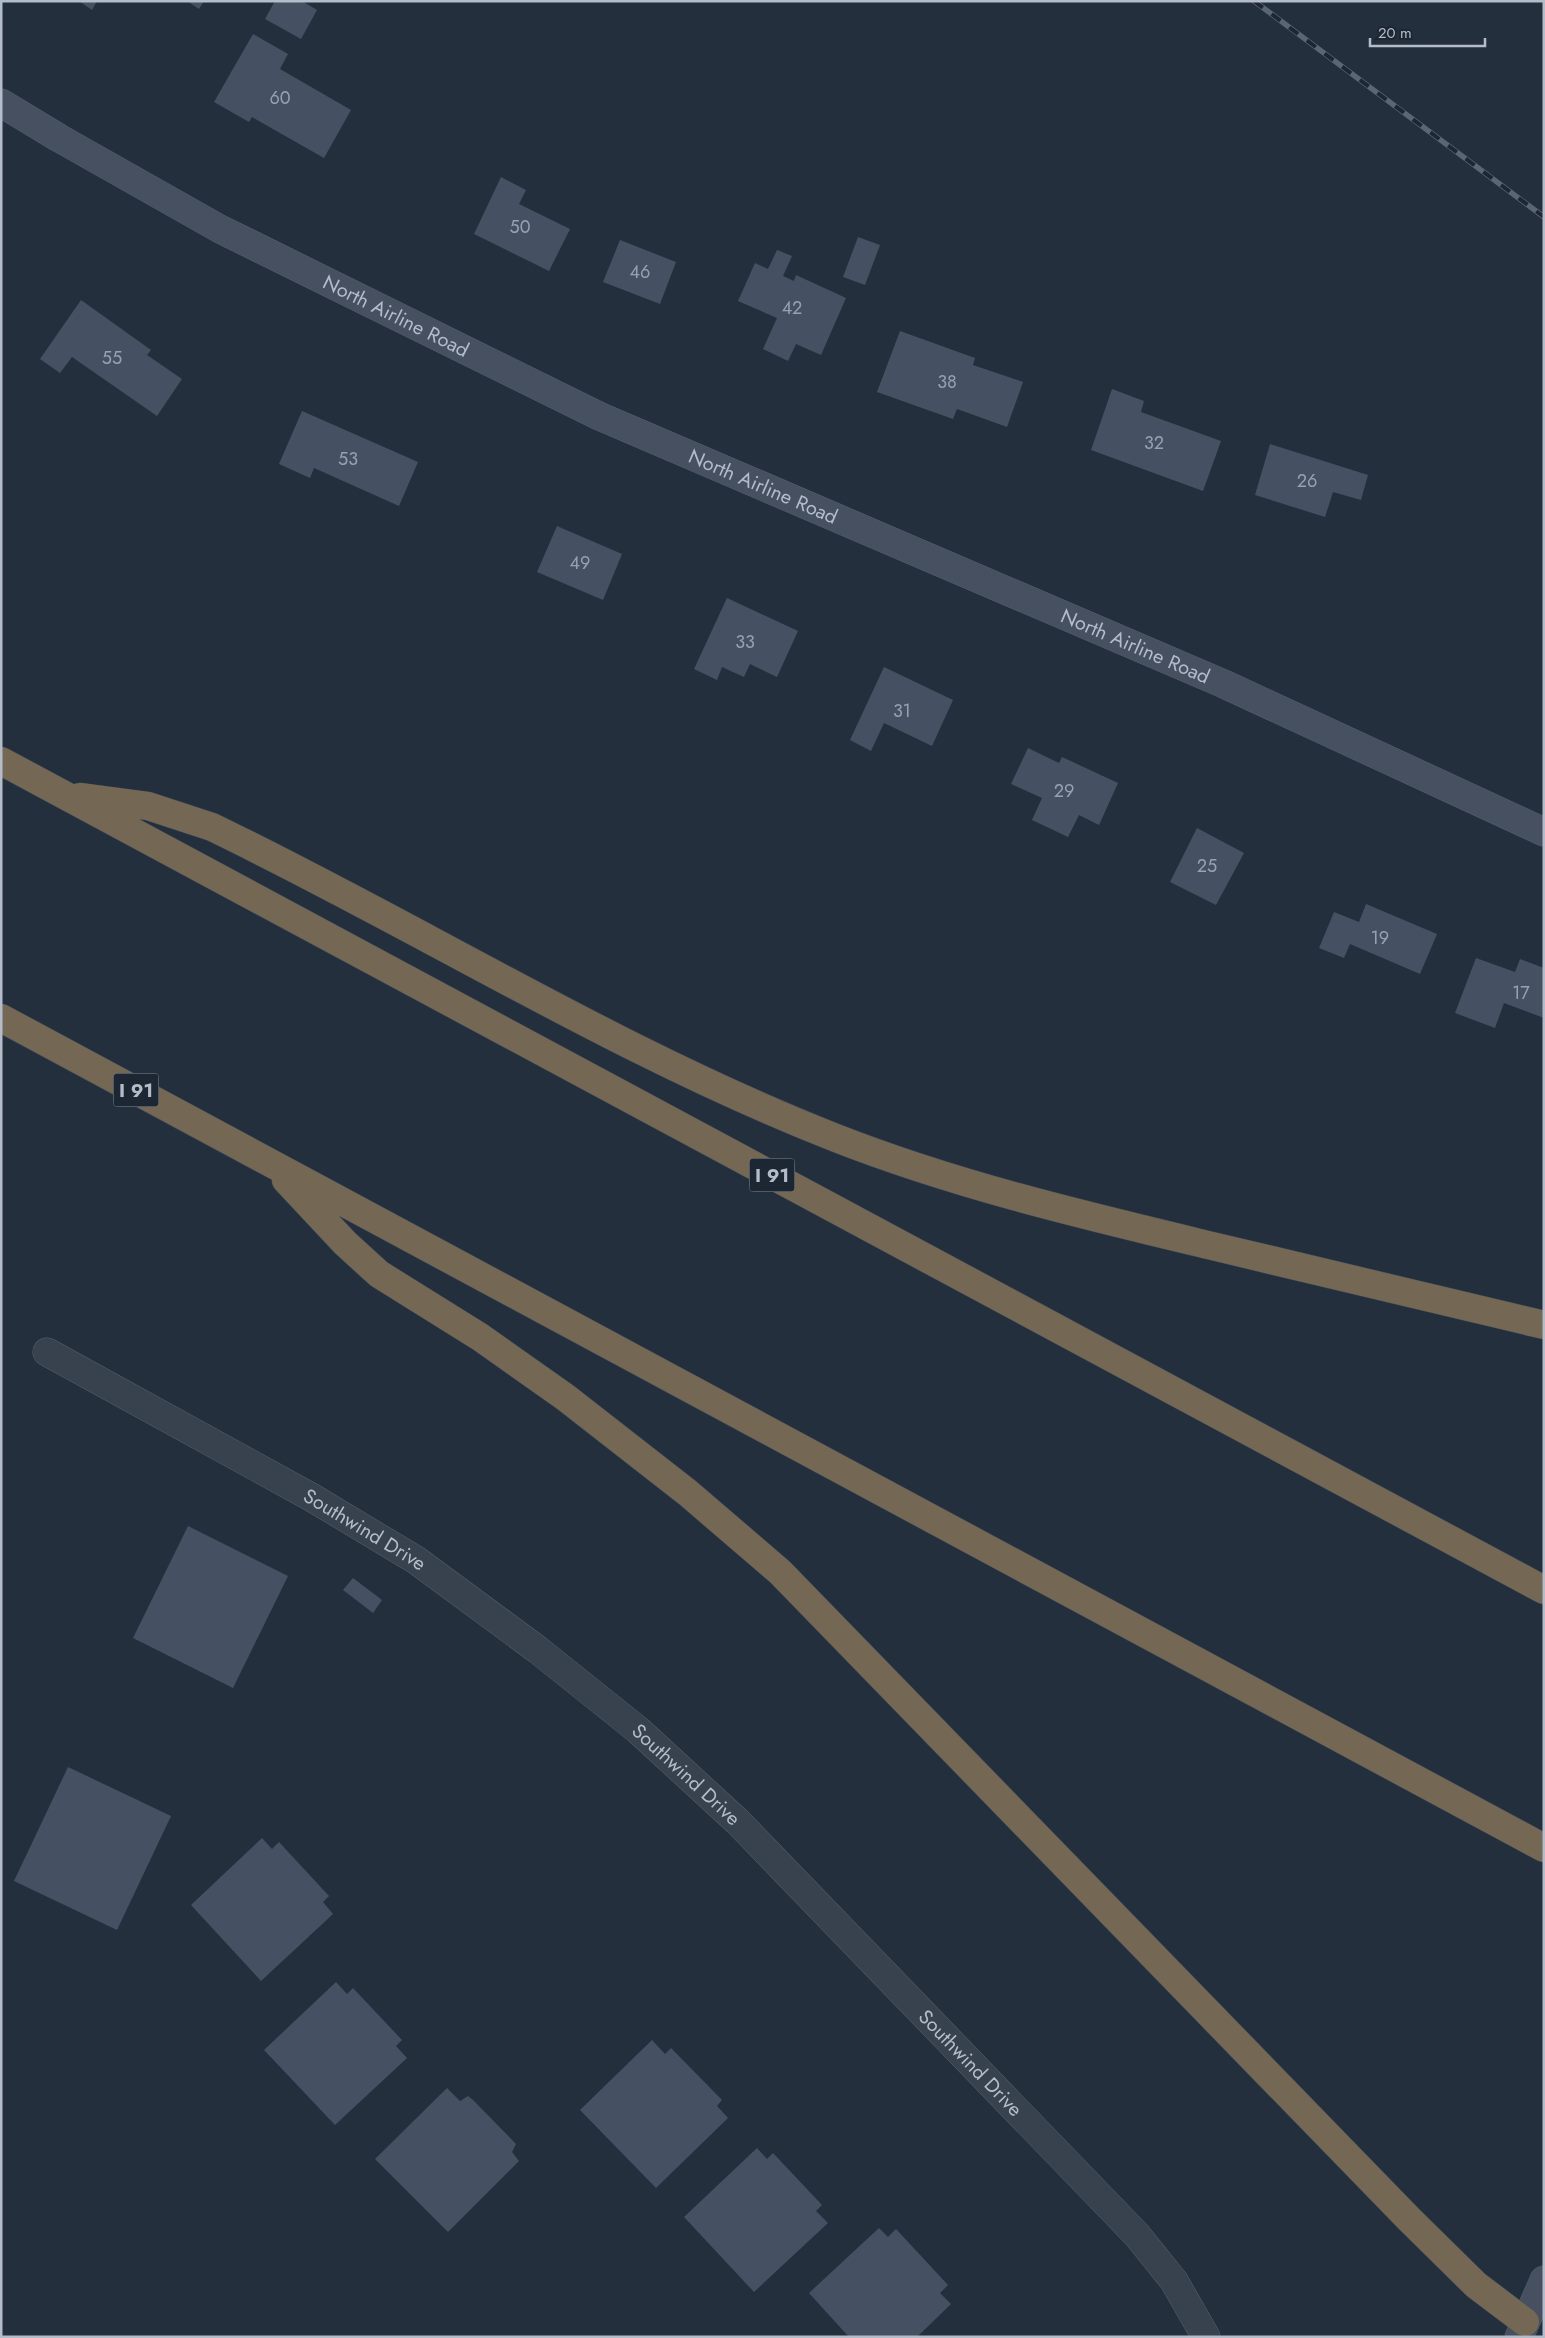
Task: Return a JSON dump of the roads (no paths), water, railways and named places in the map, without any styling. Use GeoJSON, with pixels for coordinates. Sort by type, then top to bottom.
{"type":"FeatureCollection","features":[{"type":"Feature","properties":{"kind":"highway","name":"I 91"},"geometry":{"type":"LineString","coordinates":[[1,761],[1544,1590]]}},
{"type":"Feature","properties":{"kind":"highway"},"geometry":{"type":"LineString","coordinates":[[65,795],[148,806],[212,827],[668,1063],[797,1122],[868,1150],[1002,1193],[1119,1224],[1544,1325]]}},
{"type":"Feature","properties":{"kind":"highway","name":"I 91"},"geometry":{"type":"LineString","coordinates":[[1,1018],[1544,1848]]}},
{"type":"Feature","properties":{"kind":"highway"},"geometry":{"type":"LineString","coordinates":[[270,1163],[345,1243],[378,1274],[480,1337],[565,1397],[688,1493],[780,1572],[1402,2212],[1522,2330]]}},
{"type":"Feature","properties":{"kind":"main road","name":"North Airline Road"},"geometry":{"type":"LineString","coordinates":[[1,103],[220,229],[599,416],[1224,684],[1544,832]]}},
{"type":"Feature","properties":{"kind":"main road"},"geometry":{"type":"LineString","coordinates":[[1522,2330],[1544,2280]]}},
{"type":"Feature","properties":{"kind":"street","name":"Southwind Drive"},"geometry":{"type":"LineString","coordinates":[[47,1352],[311,1497],[416,1560],[538,1650],[638,1730],[738,1822],[1136,2235],[1174,2281],[1206,2337]]}},
{"type":"Feature","properties":{"kind":"railway"},"geometry":{"type":"LineString","coordinates":[[1254,1],[1544,217]]}}]}
